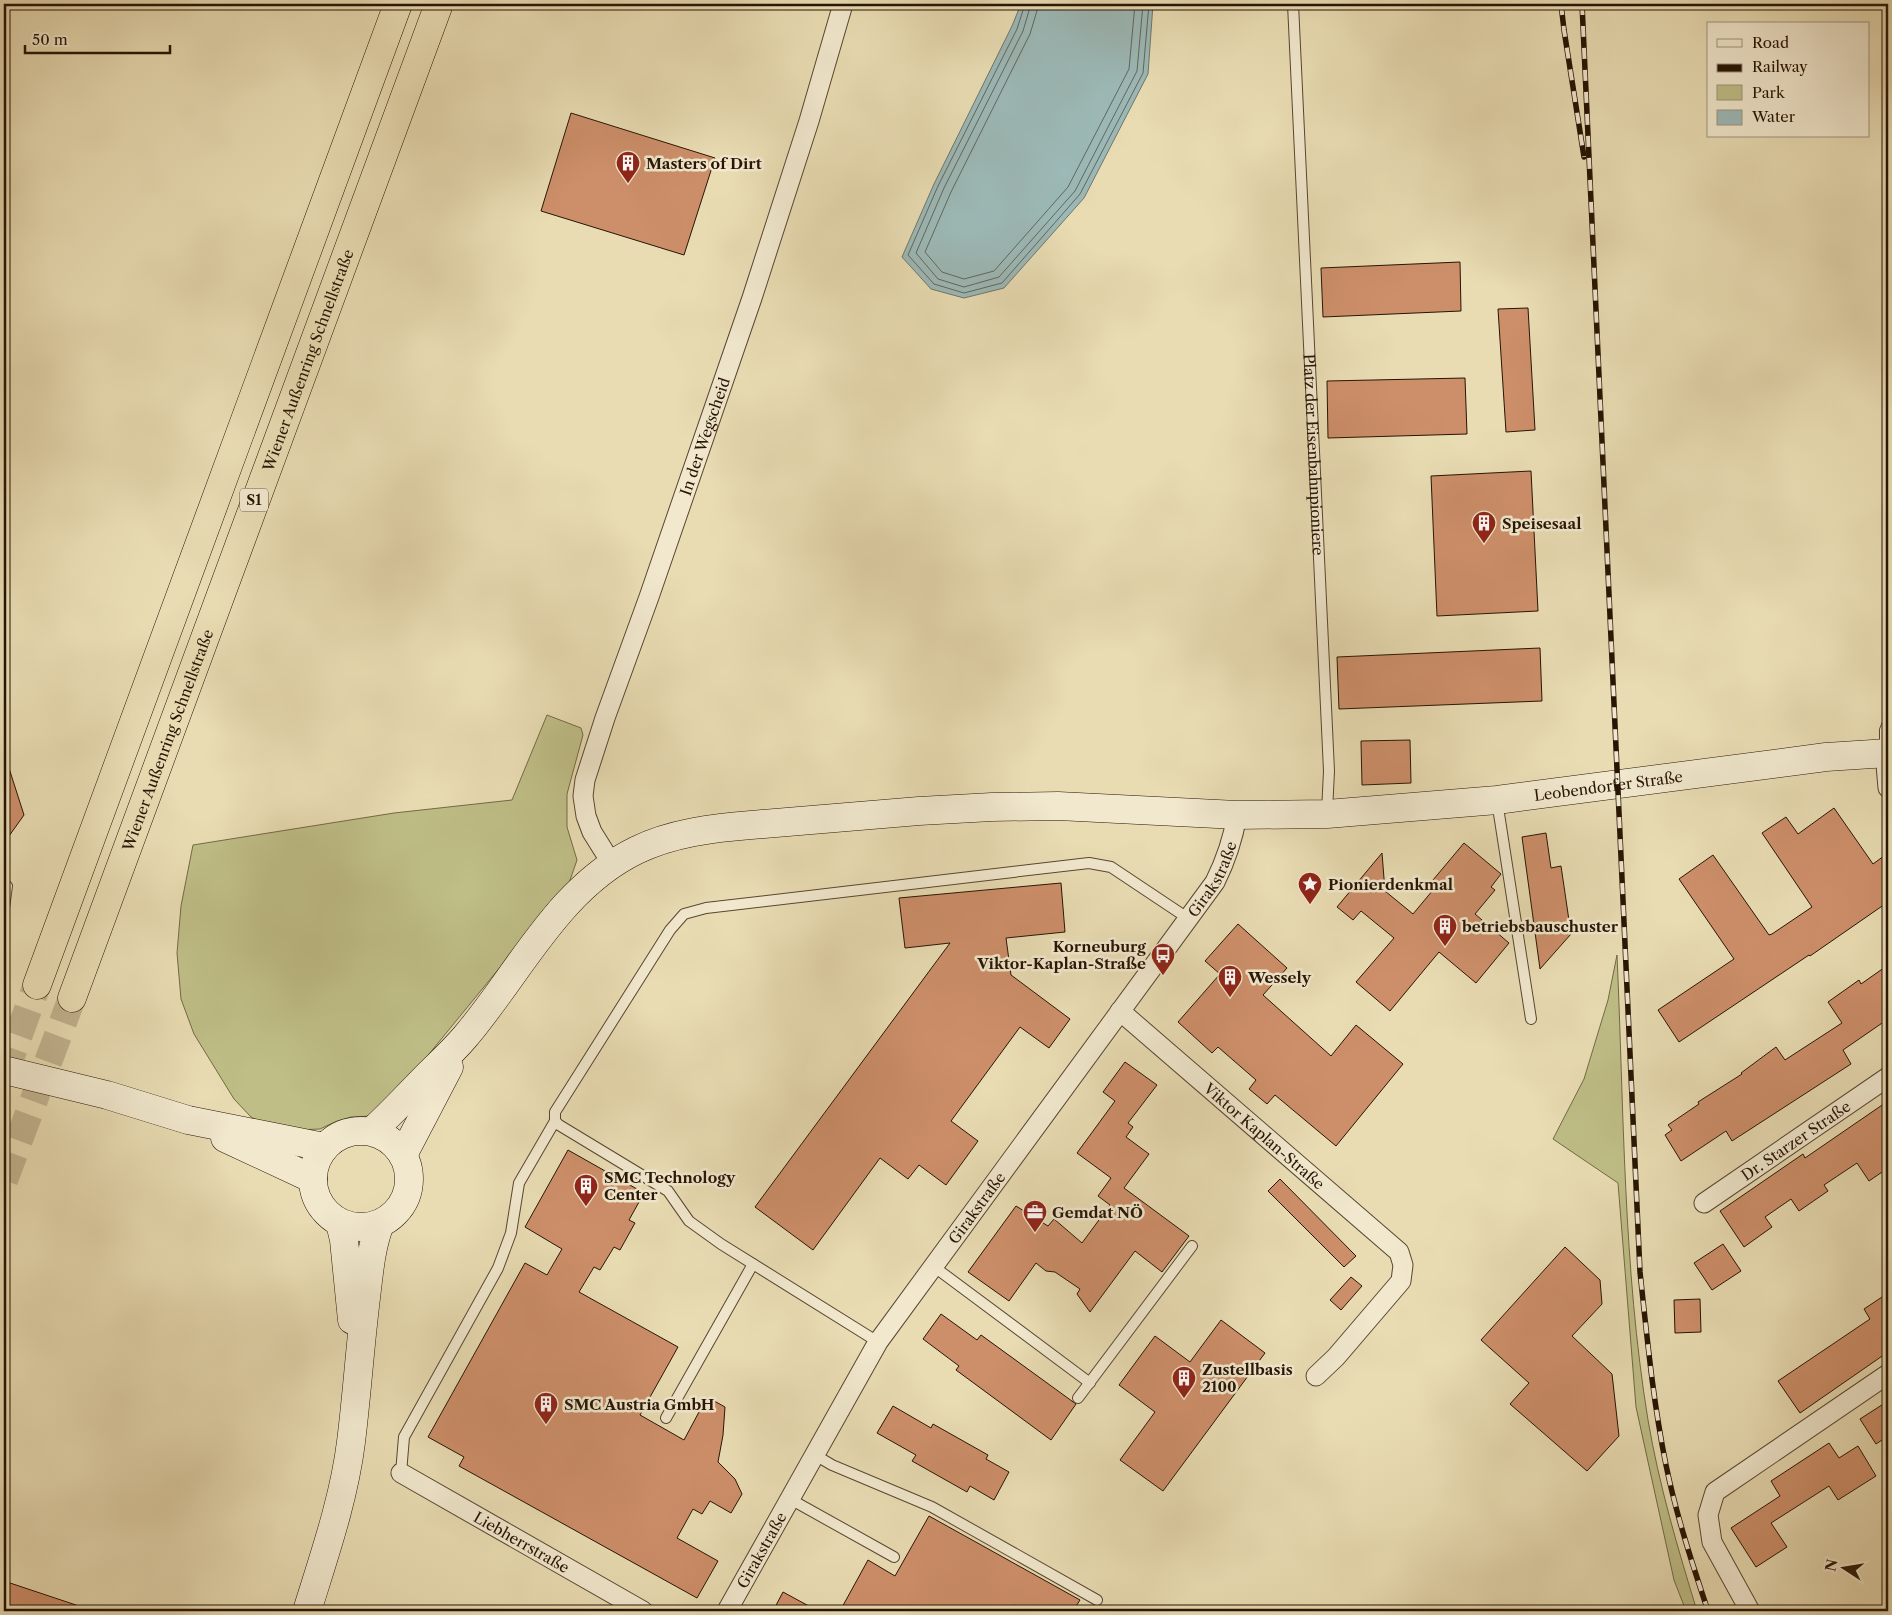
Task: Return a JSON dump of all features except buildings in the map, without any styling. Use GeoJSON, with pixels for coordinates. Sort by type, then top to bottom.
{"type":"FeatureCollection","features":[{"type":"Feature","properties":{"kind":"highway","name":"S1"},"geometry":{"type":"LineString","coordinates":[[37,985],[398,4]]}},
{"type":"Feature","properties":{"kind":"highway","name":"Wiener Außenring Schnellstraße"},"geometry":{"type":"LineString","coordinates":[[72,998],[439,4]]}},
{"type":"Feature","properties":{"kind":"main road","name":"Leobendorfer Straße"},"geometry":{"type":"LineString","coordinates":[[1327,814],[1497,800],[1826,757],[1886,753]]}},
{"type":"Feature","properties":{"kind":"main road"},"geometry":{"type":"LineString","coordinates":[[403,1154],[465,1038],[544,931],[590,882],[612,864],[638,850],[662,841],[718,828],[919,811],[1058,806],[1237,815],[1327,814]]}},
{"type":"Feature","properties":{"kind":"main road"},"geometry":{"type":"LineString","coordinates":[[372,1132],[465,1038]]}},
{"type":"Feature","properties":{"kind":"main road"},"geometry":{"type":"LineString","coordinates":[[4,1070],[99,1093],[188,1120],[324,1148]]}},
{"type":"Feature","properties":{"kind":"main road"},"geometry":{"type":"LineString","coordinates":[[188,1120],[313,1179]]}},
{"type":"Feature","properties":{"kind":"main road"},"geometry":{"type":"LineString","coordinates":[[307,1611],[343,1484],[353,1420],[357,1369],[375,1236],[380,1224],[399,1209],[409,1186],[409,1170],[403,1154],[390,1140],[372,1132],[356,1131],[341,1135],[324,1148],[314,1168],[314,1190],[320,1204],[331,1217],[340,1222],[360,1227],[380,1224]]}},
{"type":"Feature","properties":{"kind":"main road"},"geometry":{"type":"LineString","coordinates":[[340,1222],[345,1247],[357,1369]]}},
{"type":"Feature","properties":{"kind":"street","name":"In der Wegscheid"},"geometry":{"type":"LineString","coordinates":[[612,864],[596,840],[586,816],[583,796],[585,780],[758,280],[809,121],[843,4]]}},
{"type":"Feature","properties":{"kind":"street"},"geometry":{"type":"LineString","coordinates":[[1886,753],[1888,788]]}},
{"type":"Feature","properties":{"kind":"street","name":"Girakstraße"},"geometry":{"type":"LineString","coordinates":[[727,1611],[878,1342],[1215,882],[1226,858],[1237,815]]}},
{"type":"Feature","properties":{"kind":"street","name":"Viktor Kaplan-Straße"},"geometry":{"type":"LineString","coordinates":[[1120,1011],[1399,1252],[1403,1264],[1401,1282],[1336,1357],[1316,1376]]}},
{"type":"Feature","properties":{"kind":"street","name":"Dr. Starzer Straße"},"geometry":{"type":"LineString","coordinates":[[1704,1203],[1888,1077]]}},
{"type":"Feature","properties":{"kind":"street"},"geometry":{"type":"LineString","coordinates":[[1750,1611],[1712,1542],[1708,1514],[1715,1492],[1888,1374]]}},
{"type":"Feature","properties":{"kind":"street","name":"Liebherrstraße"},"geometry":{"type":"LineString","coordinates":[[401,1473],[643,1611]]}},
{"type":"Feature","properties":{"kind":"lane","name":"Platz der Eisenbahnpioniere"},"geometry":{"type":"LineString","coordinates":[[1293,4],[1329,771],[1327,814]]}},
{"type":"Feature","properties":{"kind":"lane"},"geometry":{"type":"LineString","coordinates":[[1886,753],[1886,730],[1888,723]]}},
{"type":"Feature","properties":{"kind":"lane"},"geometry":{"type":"LineString","coordinates":[[1497,800],[1531,1019]]}},
{"type":"Feature","properties":{"kind":"lane"},"geometry":{"type":"LineString","coordinates":[[401,1473],[404,1437],[498,1268],[511,1233],[519,1183],[555,1121],[555,1112],[670,930],[684,914],[706,908],[1089,863],[1111,867],[1189,919]]}},
{"type":"Feature","properties":{"kind":"lane"},"geometry":{"type":"LineString","coordinates":[[4,887],[7,886],[4,908]]}},
{"type":"Feature","properties":{"kind":"lane"},"geometry":{"type":"LineString","coordinates":[[555,1121],[664,1188],[673,1197],[689,1221],[721,1244],[878,1342]]}},
{"type":"Feature","properties":{"kind":"lane"},"geometry":{"type":"LineString","coordinates":[[1078,1398],[1192,1246]]}},
{"type":"Feature","properties":{"kind":"lane"},"geometry":{"type":"LineString","coordinates":[[666,1418],[753,1264]]}},
{"type":"Feature","properties":{"kind":"lane"},"geometry":{"type":"LineString","coordinates":[[933,1266],[1090,1383]]}},
{"type":"Feature","properties":{"kind":"lane"},"geometry":{"type":"LineString","coordinates":[[815,1455],[832,1465],[932,1507],[1097,1600]]}},
{"type":"Feature","properties":{"kind":"lane"},"geometry":{"type":"LineString","coordinates":[[790,1499],[894,1557]]}},
{"type":"Feature","properties":{"kind":"green space"},"geometry":{"type":"Polygon","coordinates":[[[547,715],[581,728],[583,735],[567,794],[567,827],[577,860],[569,883],[393,1098],[371,1116],[351,1117],[320,1129],[296,1130],[264,1124],[251,1117],[234,1099],[194,1034],[181,999],[177,953],[181,906],[193,845],[394,813],[512,800],[547,715]]]}},
{"type":"Feature","properties":{"kind":"green space"},"geometry":{"type":"Polygon","coordinates":[[[1617,955],[1629,1247],[1640,1362],[1648,1420],[1663,1493],[1697,1611],[1686,1611],[1674,1580],[1636,1407],[1618,1183],[1553,1139],[1584,1079],[1608,1000],[1617,955]]]}},
{"type":"Feature","properties":{"kind":"water"},"geometry":{"type":"Polygon","coordinates":[[[1021,4],[1153,4],[1148,74],[1084,198],[1004,288],[964,298],[931,289],[902,257],[934,184],[1021,4]]]}},
{"type":"Feature","properties":{"kind":"tunnel"},"geometry":{"type":"LineString","coordinates":[[4,1075],[37,985]]}},
{"type":"Feature","properties":{"kind":"tunnel"},"geometry":{"type":"LineString","coordinates":[[4,1180],[72,998]]}},
{"type":"Feature","properties":{"kind":"railway"},"geometry":{"type":"LineString","coordinates":[[1561,4],[1584,157]]}},
{"type":"Feature","properties":{"kind":"railway"},"geometry":{"type":"LineString","coordinates":[[1582,4],[1640,1272],[1661,1441],[1679,1520],[1708,1611]]}},
{"type":"Feature","properties":{"kind":"place","name":"Masters of Dirt"},"geometry":{"type":"Point","coordinates":[628,184]}},
{"type":"Feature","properties":{"kind":"place","name":"Speisesaal"},"geometry":{"type":"Point","coordinates":[1484,544]}},
{"type":"Feature","properties":{"kind":"place","name":"Pionierdenkmal"},"geometry":{"type":"Point","coordinates":[1310,905]}},
{"type":"Feature","properties":{"kind":"place","name":"betriebsbauschuster"},"geometry":{"type":"Point","coordinates":[1445,947]}},
{"type":"Feature","properties":{"kind":"place","name":"Korneuburg Viktor-Kaplan-Straße"},"geometry":{"type":"Point","coordinates":[1163,976]}},
{"type":"Feature","properties":{"kind":"place","name":"Wessely"},"geometry":{"type":"Point","coordinates":[1230,998]}},
{"type":"Feature","properties":{"kind":"place","name":"SMC Technology Center"},"geometry":{"type":"Point","coordinates":[586,1207]}},
{"type":"Feature","properties":{"kind":"place","name":"Gemdat NÖ"},"geometry":{"type":"Point","coordinates":[1035,1233]}},
{"type":"Feature","properties":{"kind":"place","name":"Zustellbasis 2100"},"geometry":{"type":"Point","coordinates":[1184,1399]}},
{"type":"Feature","properties":{"kind":"place","name":"SMC Austria GmbH"},"geometry":{"type":"Point","coordinates":[546,1425]}}]}
